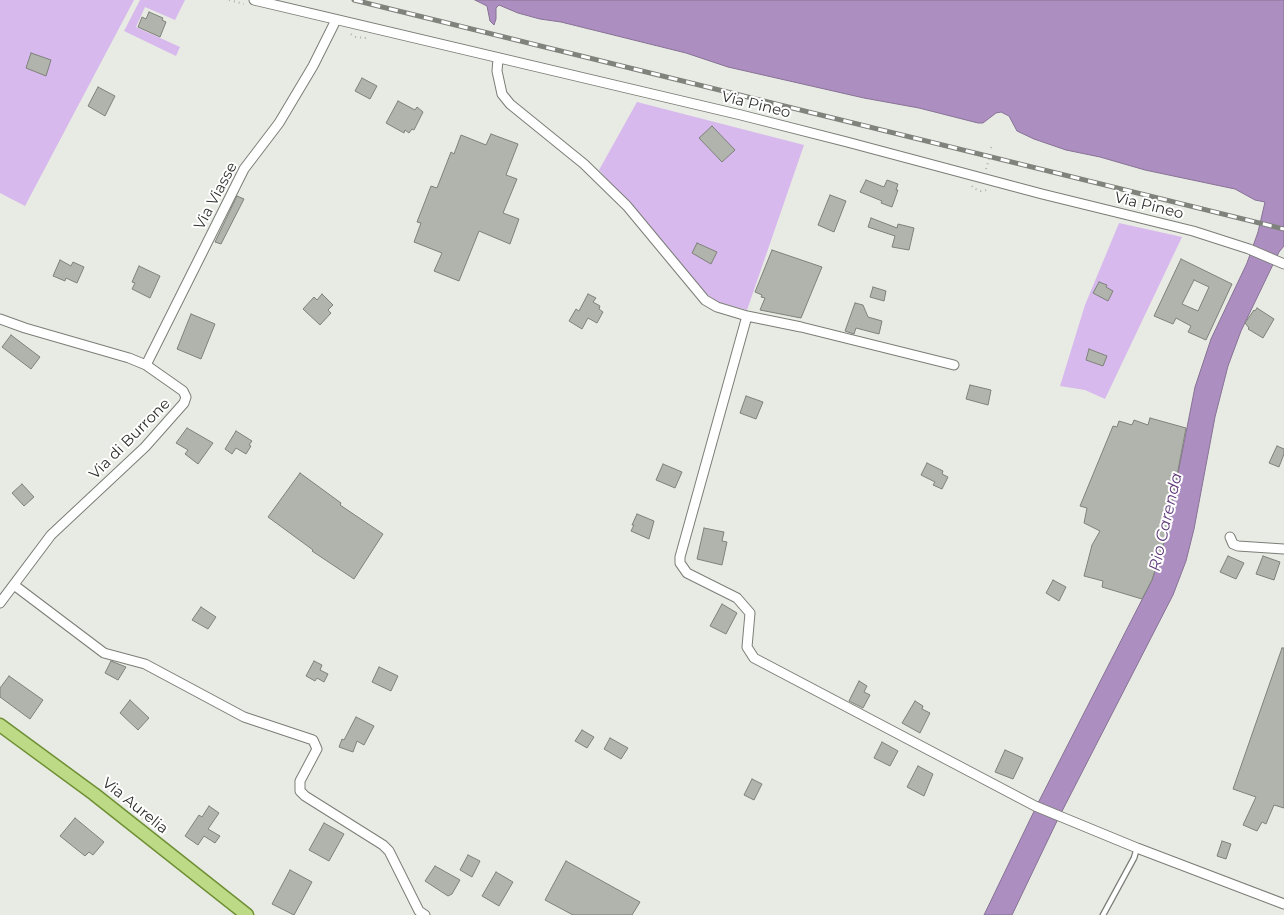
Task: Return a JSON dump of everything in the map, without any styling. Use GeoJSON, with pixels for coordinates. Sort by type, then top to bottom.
{"type":"FeatureCollection","features":[{"type":"Feature","properties":{"kind":"main road","name":"Via Aurelia"},"geometry":{"type":"LineString","coordinates":[[0,724],[94,794],[247,915]]}},
{"type":"Feature","properties":{"kind":"street","name":"Via Pineo"},"geometry":{"type":"LineString","coordinates":[[254,0],[760,120],[1034,192],[1194,231],[1249,249],[1281,262]]}},
{"type":"Feature","properties":{"kind":"street","name":"Via Viasse"},"geometry":{"type":"LineString","coordinates":[[146,365],[244,169],[279,124],[313,66],[336,20]]}},
{"type":"Feature","properties":{"kind":"street"},"geometry":{"type":"LineString","coordinates":[[498,58],[497,71],[502,94],[510,104],[584,164],[627,206],[705,300],[747,316],[801,327],[954,365]]}},
{"type":"Feature","properties":{"kind":"street"},"geometry":{"type":"LineString","coordinates":[[747,316],[681,551],[680,563],[692,576],[737,598],[750,612],[748,647],[754,658],[1034,806],[1137,848],[1284,904]]}},
{"type":"Feature","properties":{"kind":"street","name":"Via di Burrone"},"geometry":{"type":"LineString","coordinates":[[0,319],[146,365],[183,391],[186,397],[184,403],[145,447],[51,535],[0,603]]}},
{"type":"Feature","properties":{"kind":"street"},"geometry":{"type":"LineString","coordinates":[[1230,537],[1233,544],[1238,546],[1284,549]]}},
{"type":"Feature","properties":{"kind":"street"},"geometry":{"type":"LineString","coordinates":[[14,585],[104,652],[145,664],[244,717],[310,739],[316,746],[316,752],[299,784],[300,791],[304,796],[384,845],[389,851],[419,911],[425,915]]}},
{"type":"Feature","properties":{"kind":"lane"},"geometry":{"type":"LineString","coordinates":[[1103,915],[1134,858],[1137,848]]}},
{"type":"Feature","properties":{"kind":"path"},"geometry":{"type":"LineString","coordinates":[[991,148],[993,144]]}},
{"type":"Feature","properties":{"kind":"shaded area"},"geometry":{"type":"Polygon","coordinates":[[[0,0],[134,0],[25,206],[0,193],[0,0]]]}},
{"type":"Feature","properties":{"kind":"shaded area"},"geometry":{"type":"Polygon","coordinates":[[[140,0],[185,0],[175,20],[145,7],[136,27],[180,47],[176,56],[124,31],[140,0]]]}},
{"type":"Feature","properties":{"kind":"shaded area"},"geometry":{"type":"Polygon","coordinates":[[[475,0],[1284,0],[1284,246],[1279,252],[1241,331],[1228,366],[1215,417],[1194,529],[1186,561],[1173,595],[1057,821],[1012,915],[984,915],[1038,803],[1152,580],[1165,539],[1195,387],[1211,339],[1247,263],[1258,232],[1265,202],[1255,200],[1235,189],[1145,170],[1100,157],[1066,150],[1017,131],[1009,116],[1001,112],[996,113],[983,123],[978,123],[919,108],[864,98],[728,67],[686,53],[561,22],[540,19],[499,5],[496,8],[494,25],[490,21],[487,6],[475,0]]]}},
{"type":"Feature","properties":{"kind":"shaded area"},"geometry":{"type":"Polygon","coordinates":[[[637,102],[804,145],[747,310],[715,301],[702,290],[599,170],[637,102]]]}},
{"type":"Feature","properties":{"kind":"shaded area"},"geometry":{"type":"Polygon","coordinates":[[[1119,223],[1182,237],[1105,399],[1085,390],[1060,386],[1085,305],[1119,223]]]}},
{"type":"Feature","properties":{"kind":"building"},"geometry":{"type":"Polygon","coordinates":[[[149,12],[163,18],[162,20],[166,22],[160,37],[138,27],[142,17],[146,19],[149,12]]]}},
{"type":"Feature","properties":{"kind":"building"},"geometry":{"type":"Polygon","coordinates":[[[31,53],[51,60],[46,76],[26,68],[31,53]]]}},
{"type":"Feature","properties":{"kind":"building"},"geometry":{"type":"Polygon","coordinates":[[[362,78],[377,86],[370,99],[355,91],[362,78]]]}},
{"type":"Feature","properties":{"kind":"building"},"geometry":{"type":"Polygon","coordinates":[[[98,87],[115,96],[105,116],[88,106],[98,87]]]}},
{"type":"Feature","properties":{"kind":"building"},"geometry":{"type":"Polygon","coordinates":[[[398,101],[415,110],[417,107],[423,112],[414,130],[412,129],[409,133],[405,130],[404,133],[386,123],[398,101]]]}},
{"type":"Feature","properties":{"kind":"building"},"geometry":{"type":"Polygon","coordinates":[[[712,126],[735,150],[722,162],[699,138],[712,126]]]}},
{"type":"Feature","properties":{"kind":"building"},"geometry":{"type":"Polygon","coordinates":[[[491,134],[518,144],[506,175],[517,179],[503,213],[519,219],[510,244],[479,231],[459,281],[434,271],[442,253],[414,242],[421,223],[417,222],[431,186],[437,188],[451,152],[454,154],[461,135],[486,145],[491,134]]]}},
{"type":"Feature","properties":{"kind":"building"},"geometry":{"type":"Polygon","coordinates":[[[866,180],[884,187],[887,180],[898,184],[896,190],[898,190],[892,207],[860,192],[866,180]]]}},
{"type":"Feature","properties":{"kind":"building"},"geometry":{"type":"Polygon","coordinates":[[[830,195],[846,201],[834,232],[818,225],[830,195]]]}},
{"type":"Feature","properties":{"kind":"building"},"geometry":{"type":"Polygon","coordinates":[[[237,196],[244,199],[221,244],[215,242],[237,196]]]}},
{"type":"Feature","properties":{"kind":"building"},"geometry":{"type":"Polygon","coordinates":[[[871,218],[897,228],[898,224],[914,228],[909,250],[892,247],[895,236],[868,227],[871,218]]]}},
{"type":"Feature","properties":{"kind":"building"},"geometry":{"type":"Polygon","coordinates":[[[697,243],[717,252],[711,264],[692,253],[697,243]]]}},
{"type":"Feature","properties":{"kind":"building"},"geometry":{"type":"Polygon","coordinates":[[[772,250],[822,267],[801,318],[760,310],[765,298],[755,292],[772,250]]]}},
{"type":"Feature","properties":{"kind":"building"},"geometry":{"type":"Polygon","coordinates":[[[1181,259],[1232,284],[1206,340],[1188,332],[1191,326],[1176,318],[1173,324],[1154,316],[1181,259]],[[1194,280],[1182,304],[1198,311],[1209,287],[1194,280]]]}},
{"type":"Feature","properties":{"kind":"building"},"geometry":{"type":"Polygon","coordinates":[[[60,260],[71,266],[73,262],[84,267],[77,283],[66,278],[65,281],[53,276],[60,260]]]}},
{"type":"Feature","properties":{"kind":"building"},"geometry":{"type":"Polygon","coordinates":[[[139,266],[160,276],[150,298],[132,289],[135,283],[132,282],[139,266]]]}},
{"type":"Feature","properties":{"kind":"building"},"geometry":{"type":"Polygon","coordinates":[[[1099,282],[1107,285],[1106,287],[1113,291],[1108,301],[1093,293],[1099,282]]]}},
{"type":"Feature","properties":{"kind":"building"},"geometry":{"type":"Polygon","coordinates":[[[873,287],[886,291],[884,301],[870,297],[873,287]]]}},
{"type":"Feature","properties":{"kind":"building"},"geometry":{"type":"Polygon","coordinates":[[[322,294],[333,305],[328,310],[331,313],[320,325],[303,309],[314,297],[317,300],[322,294]]]}},
{"type":"Feature","properties":{"kind":"building"},"geometry":{"type":"Polygon","coordinates":[[[588,294],[596,298],[593,302],[600,306],[599,309],[603,312],[597,323],[588,318],[582,329],[569,321],[576,309],[579,311],[588,294]]]}},
{"type":"Feature","properties":{"kind":"building"},"geometry":{"type":"Polygon","coordinates":[[[855,303],[863,305],[868,317],[882,321],[879,334],[856,328],[854,334],[845,331],[855,303]]]}},
{"type":"Feature","properties":{"kind":"building"},"geometry":{"type":"Polygon","coordinates":[[[1257,308],[1274,319],[1263,338],[1248,329],[1245,323],[1257,308]]]}},
{"type":"Feature","properties":{"kind":"building"},"geometry":{"type":"Polygon","coordinates":[[[191,314],[215,324],[201,359],[177,349],[191,314]]]}},
{"type":"Feature","properties":{"kind":"building"},"geometry":{"type":"Polygon","coordinates":[[[11,335],[40,357],[31,369],[2,347],[11,335]]]}},
{"type":"Feature","properties":{"kind":"building"},"geometry":{"type":"Polygon","coordinates":[[[1089,349],[1107,356],[1103,366],[1086,360],[1089,349]]]}},
{"type":"Feature","properties":{"kind":"building"},"geometry":{"type":"Polygon","coordinates":[[[970,385],[991,390],[988,405],[966,399],[970,385]]]}},
{"type":"Feature","properties":{"kind":"building"},"geometry":{"type":"Polygon","coordinates":[[[746,396],[763,402],[756,419],[740,413],[746,396]]]}},
{"type":"Feature","properties":{"kind":"building"},"geometry":{"type":"Polygon","coordinates":[[[1150,418],[1186,428],[1165,539],[1152,580],[1142,599],[1102,587],[1103,581],[1084,576],[1092,545],[1100,531],[1084,523],[1087,508],[1080,506],[1113,426],[1117,427],[1119,421],[1132,425],[1134,420],[1148,425],[1150,418]]]}},
{"type":"Feature","properties":{"kind":"building"},"geometry":{"type":"Polygon","coordinates":[[[187,428],[213,443],[198,464],[185,454],[188,450],[176,443],[187,428]]]}},
{"type":"Feature","properties":{"kind":"building"},"geometry":{"type":"Polygon","coordinates":[[[236,431],[252,441],[246,454],[236,448],[232,454],[225,449],[236,431]]]}},
{"type":"Feature","properties":{"kind":"building"},"geometry":{"type":"Polygon","coordinates":[[[1277,446],[1284,449],[1279,467],[1269,463],[1277,446]]]}},
{"type":"Feature","properties":{"kind":"building"},"geometry":{"type":"Polygon","coordinates":[[[927,463],[943,471],[942,474],[948,477],[942,489],[933,485],[935,482],[921,475],[927,463]]]}},
{"type":"Feature","properties":{"kind":"building"},"geometry":{"type":"Polygon","coordinates":[[[663,464],[682,472],[675,488],[656,480],[663,464]]]}},
{"type":"Feature","properties":{"kind":"building"},"geometry":{"type":"Polygon","coordinates":[[[300,473],[341,503],[340,505],[383,534],[354,579],[312,551],[268,517],[300,473]]]}},
{"type":"Feature","properties":{"kind":"building"},"geometry":{"type":"Polygon","coordinates":[[[22,484],[34,497],[24,506],[12,493],[22,484]]]}},
{"type":"Feature","properties":{"kind":"building"},"geometry":{"type":"Polygon","coordinates":[[[637,514],[654,521],[649,539],[631,531],[637,514]]]}},
{"type":"Feature","properties":{"kind":"building"},"geometry":{"type":"Polygon","coordinates":[[[704,528],[724,532],[722,541],[727,542],[722,565],[697,559],[704,528]]]}},
{"type":"Feature","properties":{"kind":"building"},"geometry":{"type":"Polygon","coordinates":[[[1228,556],[1244,563],[1236,579],[1220,572],[1228,556]]]}},
{"type":"Feature","properties":{"kind":"building"},"geometry":{"type":"Polygon","coordinates":[[[1263,556],[1280,562],[1274,580],[1256,574],[1263,556]]]}},
{"type":"Feature","properties":{"kind":"building"},"geometry":{"type":"Polygon","coordinates":[[[1053,580],[1066,587],[1059,601],[1046,593],[1053,580]]]}},
{"type":"Feature","properties":{"kind":"building"},"geometry":{"type":"Polygon","coordinates":[[[722,604],[737,613],[726,634],[710,626],[722,604]]]}},
{"type":"Feature","properties":{"kind":"building"},"geometry":{"type":"Polygon","coordinates":[[[201,607],[216,617],[208,629],[192,620],[201,607]]]}},
{"type":"Feature","properties":{"kind":"building"},"geometry":{"type":"Polygon","coordinates":[[[1282,648],[1284,648],[1284,808],[1274,805],[1266,824],[1262,822],[1257,831],[1243,825],[1256,797],[1233,789],[1282,648]]]}},
{"type":"Feature","properties":{"kind":"building"},"geometry":{"type":"Polygon","coordinates":[[[111,661],[126,667],[118,680],[105,673],[111,661]]]}},
{"type":"Feature","properties":{"kind":"building"},"geometry":{"type":"Polygon","coordinates":[[[314,661],[322,665],[320,670],[328,674],[324,682],[317,678],[315,681],[306,676],[314,661]]]}},
{"type":"Feature","properties":{"kind":"building"},"geometry":{"type":"Polygon","coordinates":[[[379,667],[398,676],[391,691],[372,682],[379,667]]]}},
{"type":"Feature","properties":{"kind":"building"},"geometry":{"type":"Polygon","coordinates":[[[9,676],[43,700],[30,719],[0,697],[0,688],[9,676]]]}},
{"type":"Feature","properties":{"kind":"building"},"geometry":{"type":"Polygon","coordinates":[[[859,681],[867,686],[864,692],[870,695],[863,708],[849,701],[859,681]]]}},
{"type":"Feature","properties":{"kind":"building"},"geometry":{"type":"Polygon","coordinates":[[[130,700],[149,718],[138,730],[120,713],[130,700]]]}},
{"type":"Feature","properties":{"kind":"building"},"geometry":{"type":"Polygon","coordinates":[[[915,701],[923,706],[922,709],[930,713],[920,733],[902,723],[915,701]]]}},
{"type":"Feature","properties":{"kind":"building"},"geometry":{"type":"Polygon","coordinates":[[[356,717],[374,726],[364,745],[357,741],[353,752],[339,747],[356,717]]]}},
{"type":"Feature","properties":{"kind":"building"},"geometry":{"type":"Polygon","coordinates":[[[582,730],[594,737],[587,748],[575,741],[582,730]]]}},
{"type":"Feature","properties":{"kind":"building"},"geometry":{"type":"Polygon","coordinates":[[[610,738],[628,748],[621,759],[604,749],[610,738]]]}},
{"type":"Feature","properties":{"kind":"building"},"geometry":{"type":"Polygon","coordinates":[[[882,742],[898,751],[890,766],[874,758],[882,742]]]}},
{"type":"Feature","properties":{"kind":"building"},"geometry":{"type":"Polygon","coordinates":[[[1005,750],[1023,758],[1013,779],[995,772],[1005,750]]]}},
{"type":"Feature","properties":{"kind":"building"},"geometry":{"type":"Polygon","coordinates":[[[918,766],[933,774],[924,796],[907,787],[918,766]]]}},
{"type":"Feature","properties":{"kind":"building"},"geometry":{"type":"Polygon","coordinates":[[[752,779],[762,784],[754,800],[744,795],[752,779]]]}},
{"type":"Feature","properties":{"kind":"building"},"geometry":{"type":"Polygon","coordinates":[[[209,806],[219,813],[208,829],[220,836],[215,843],[204,836],[198,845],[185,836],[199,815],[202,817],[209,806]]]}},
{"type":"Feature","properties":{"kind":"building"},"geometry":{"type":"Polygon","coordinates":[[[75,818],[104,842],[93,855],[89,852],[85,856],[60,836],[75,818]]]}},
{"type":"Feature","properties":{"kind":"building"},"geometry":{"type":"Polygon","coordinates":[[[324,823],[344,834],[329,861],[309,850],[324,823]]]}},
{"type":"Feature","properties":{"kind":"building"},"geometry":{"type":"Polygon","coordinates":[[[1222,841],[1231,844],[1226,859],[1217,856],[1222,841]]]}},
{"type":"Feature","properties":{"kind":"building"},"geometry":{"type":"Polygon","coordinates":[[[468,855],[480,861],[472,877],[460,870],[468,855]]]}},
{"type":"Feature","properties":{"kind":"building"},"geometry":{"type":"Polygon","coordinates":[[[566,861],[640,902],[632,915],[573,915],[545,900],[566,861]]]}},
{"type":"Feature","properties":{"kind":"building"},"geometry":{"type":"Polygon","coordinates":[[[435,866],[460,880],[452,894],[448,896],[425,881],[435,866]]]}},
{"type":"Feature","properties":{"kind":"building"},"geometry":{"type":"Polygon","coordinates":[[[290,870],[312,882],[294,915],[272,904],[290,870]]]}},
{"type":"Feature","properties":{"kind":"building"},"geometry":{"type":"Polygon","coordinates":[[[496,872],[513,882],[499,906],[482,896],[496,872]]]}},
{"type":"Feature","properties":{"kind":"railway"},"geometry":{"type":"LineString","coordinates":[[354,0],[1284,229]]}},
{"type":"Feature","properties":{"kind":"water label","name":"Rio Carenda"},"geometry":{"type":"Point","coordinates":[1166,522]}}]}
